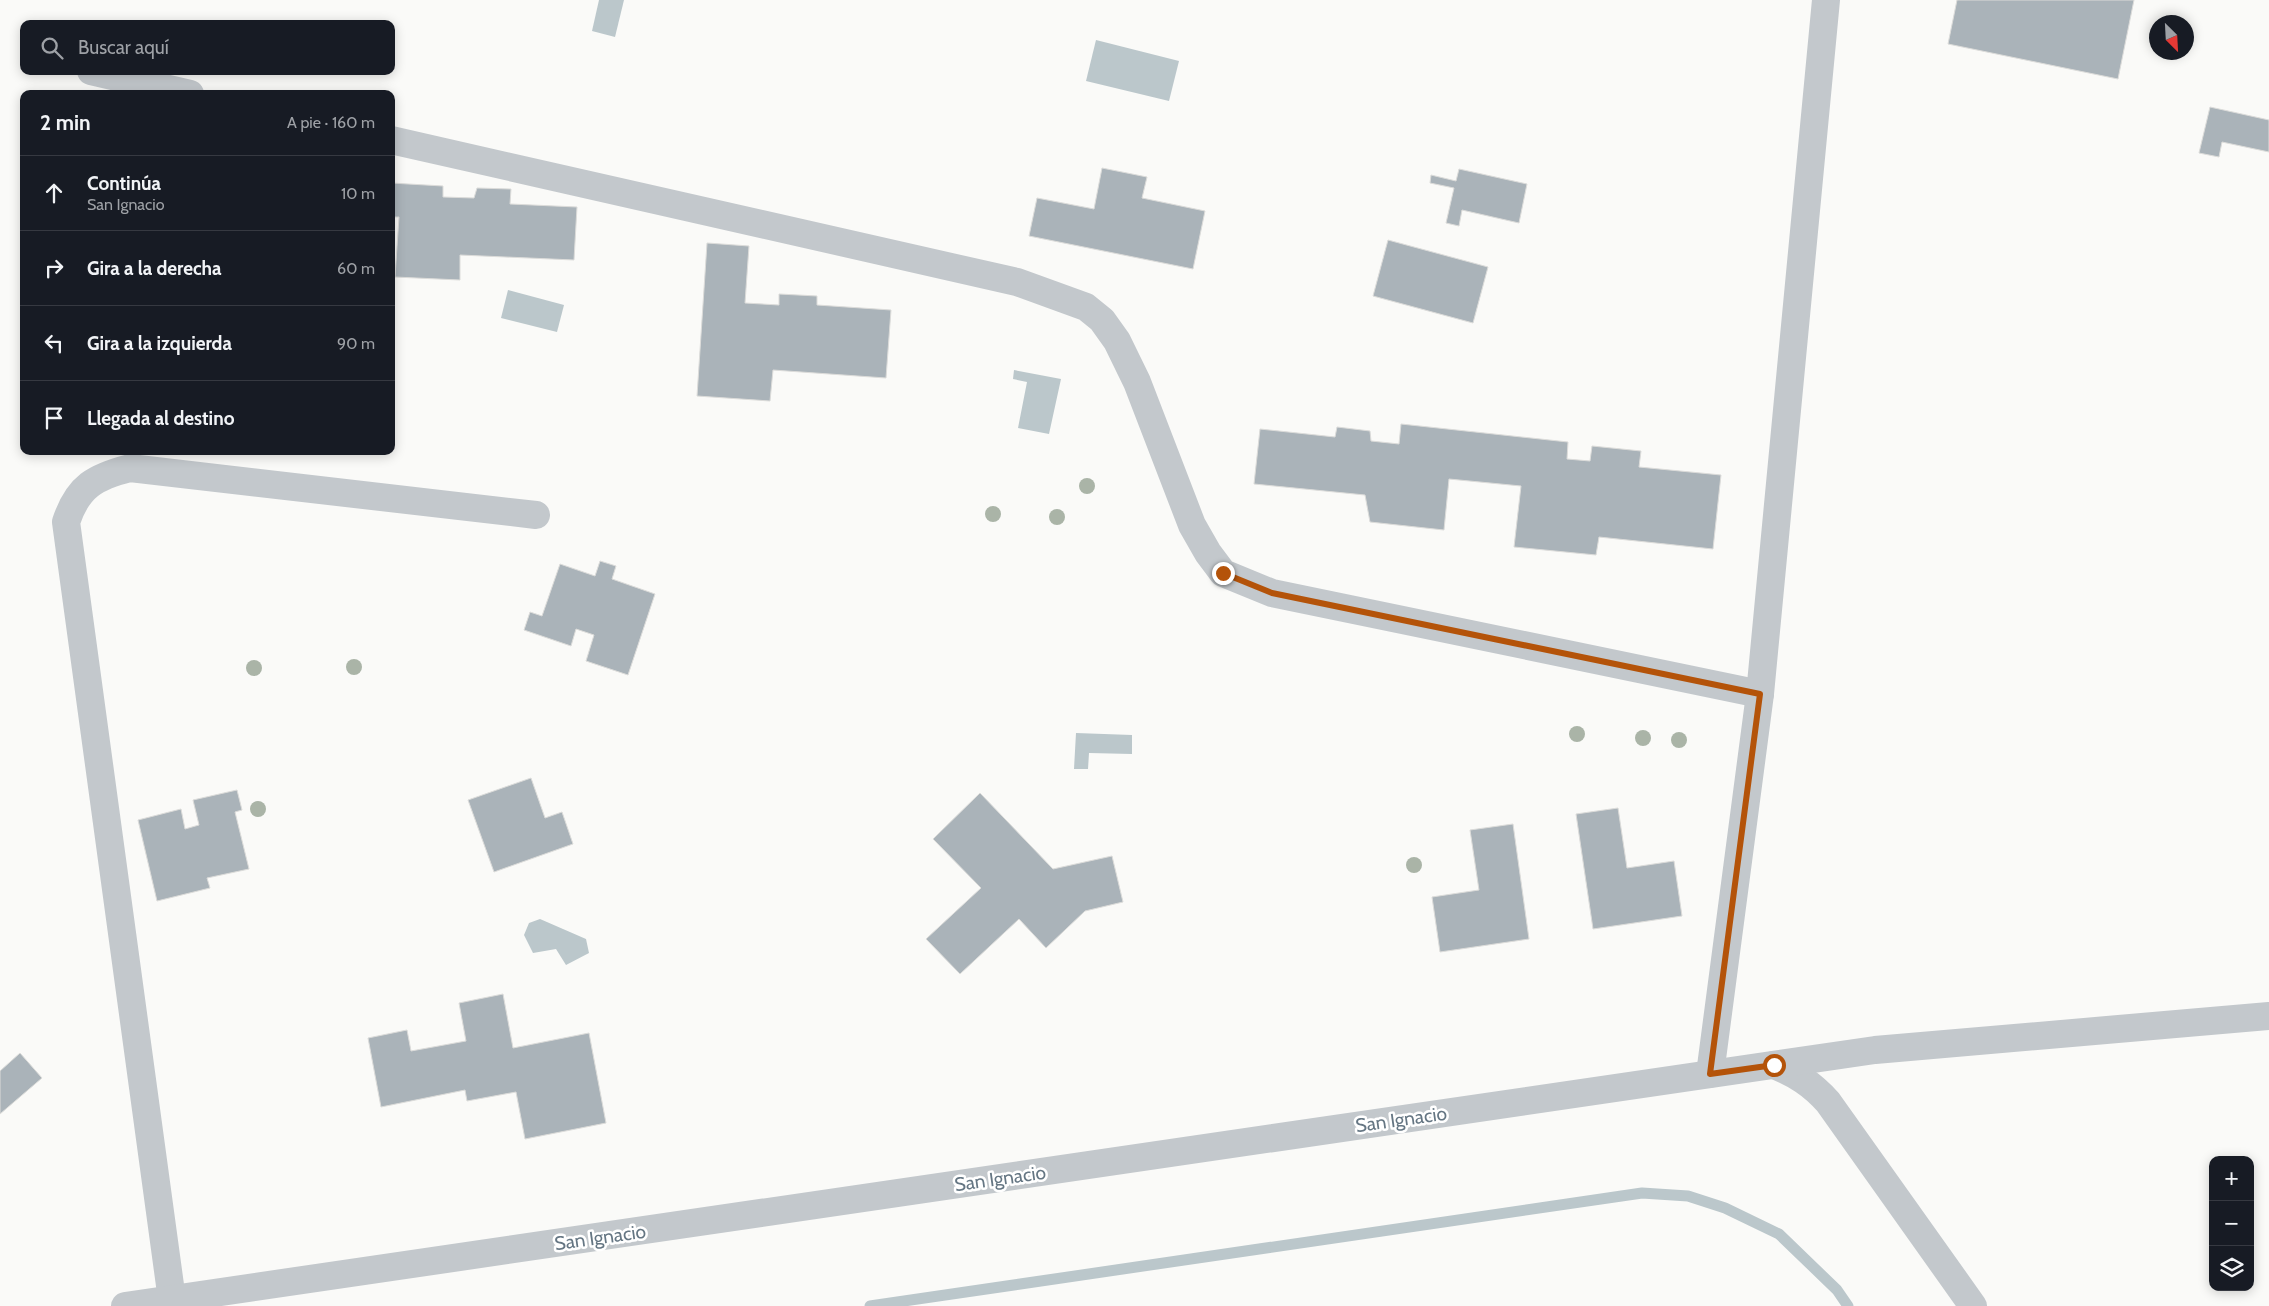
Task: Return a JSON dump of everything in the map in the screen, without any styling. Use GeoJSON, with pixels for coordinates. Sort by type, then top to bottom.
{"type":"FeatureCollection","features":[{"type":"Feature","properties":{"kind":"street"},"geometry":{"type":"LineString","coordinates":[[1710,1074],[1760,694],[1826,0]]}},
{"type":"Feature","properties":{"kind":"street"},"geometry":{"type":"LineString","coordinates":[[108,75],[173,90]]}},
{"type":"Feature","properties":{"kind":"street"},"geometry":{"type":"LineString","coordinates":[[395,141],[1016,282],[1064,298],[1086,307],[1102,320],[1118,341],[1137,382],[1192,525],[1208,553],[1223,573],[1272,593],[1760,694]]}},
{"type":"Feature","properties":{"kind":"street"},"geometry":{"type":"LineString","coordinates":[[172,1300],[66,522],[72,503],[79,493],[90,484],[107,474],[130,468],[536,514]]}},
{"type":"Feature","properties":{"kind":"street","name":"San Ignacio"},"geometry":{"type":"LineString","coordinates":[[125,1306],[1875,1050],[2269,1016]]}},
{"type":"Feature","properties":{"kind":"street"},"geometry":{"type":"LineString","coordinates":[[1774,1065],[1796,1074],[1813,1086],[1828,1102],[1973,1306]]}},
{"type":"Feature","properties":{"kind":"shaded area"},"geometry":{"type":"Polygon","coordinates":[[[599,0],[624,0],[615,37],[592,31],[599,0]]]}},
{"type":"Feature","properties":{"kind":"shaded area"},"geometry":{"type":"Polygon","coordinates":[[[1096,40],[1179,61],[1169,101],[1086,81],[1096,40]]]}},
{"type":"Feature","properties":{"kind":"shaded area"},"geometry":{"type":"Polygon","coordinates":[[[508,290],[564,305],[557,332],[501,318],[508,290]]]}},
{"type":"Feature","properties":{"kind":"shaded area"},"geometry":{"type":"Polygon","coordinates":[[[1014,370],[1061,379],[1049,434],[1018,428],[1027,382],[1013,379],[1014,370]]]}},
{"type":"Feature","properties":{"kind":"shaded area"},"geometry":{"type":"Polygon","coordinates":[[[1076,733],[1132,735],[1132,754],[1089,753],[1088,769],[1074,769],[1076,733]]]}},
{"type":"Feature","properties":{"kind":"shaded area"},"geometry":{"type":"Polygon","coordinates":[[[540,919],[586,939],[589,953],[566,965],[556,949],[533,953],[524,935],[529,923],[540,919]]]}},
{"type":"Feature","properties":{"kind":"building"},"geometry":{"type":"Polygon","coordinates":[[[1957,0],[2134,0],[2118,79],[1948,44],[1957,0]]]}},
{"type":"Feature","properties":{"kind":"building"},"geometry":{"type":"Polygon","coordinates":[[[2210,107],[2269,120],[2269,152],[2222,142],[2219,157],[2199,153],[2210,107]]]}},
{"type":"Feature","properties":{"kind":"building"},"geometry":{"type":"Polygon","coordinates":[[[1102,168],[1147,177],[1142,198],[1205,211],[1193,269],[1029,236],[1037,198],[1094,209],[1102,168]]]}},
{"type":"Feature","properties":{"kind":"building"},"geometry":{"type":"Polygon","coordinates":[[[1459,169],[1527,184],[1519,223],[1462,210],[1459,226],[1446,223],[1454,188],[1430,183],[1431,175],[1456,181],[1459,169]]]}},
{"type":"Feature","properties":{"kind":"building"},"geometry":{"type":"Polygon","coordinates":[[[395,183],[443,186],[443,197],[474,198],[477,188],[511,189],[510,204],[577,207],[574,260],[460,255],[460,280],[395,277],[399,217],[395,217],[395,183]]]}},
{"type":"Feature","properties":{"kind":"building"},"geometry":{"type":"Polygon","coordinates":[[[1388,240],[1488,267],[1473,323],[1373,296],[1388,240]]]}},
{"type":"Feature","properties":{"kind":"building"},"geometry":{"type":"Polygon","coordinates":[[[707,243],[749,246],[745,303],[779,305],[779,294],[817,296],[817,305],[891,310],[886,378],[773,370],[770,401],[697,396],[707,243]]]}},
{"type":"Feature","properties":{"kind":"building"},"geometry":{"type":"Polygon","coordinates":[[[1401,424],[1568,442],[1567,459],[1590,461],[1592,446],[1641,451],[1639,467],[1721,475],[1713,549],[1599,537],[1596,555],[1514,547],[1521,486],[1449,479],[1444,530],[1370,522],[1365,495],[1254,484],[1260,429],[1335,437],[1337,427],[1370,431],[1371,441],[1399,444],[1401,424]]]}},
{"type":"Feature","properties":{"kind":"building"},"geometry":{"type":"Polygon","coordinates":[[[600,561],[616,566],[612,579],[655,594],[628,675],[586,661],[594,635],[576,629],[571,646],[524,630],[530,612],[542,616],[560,564],[595,576],[600,561]]]}},
{"type":"Feature","properties":{"kind":"building"},"geometry":{"type":"Polygon","coordinates":[[[531,778],[545,818],[562,812],[573,844],[494,872],[468,800],[531,778]]]}},
{"type":"Feature","properties":{"kind":"building"},"geometry":{"type":"Polygon","coordinates":[[[237,790],[242,810],[235,812],[249,869],[207,878],[210,888],[157,901],[138,820],[181,809],[185,829],[199,825],[193,800],[237,790]]]}},
{"type":"Feature","properties":{"kind":"building"},"geometry":{"type":"Polygon","coordinates":[[[980,793],[1053,869],[1112,856],[1123,902],[1085,911],[1046,948],[1019,919],[960,974],[926,939],[981,888],[933,839],[980,793]]]}},
{"type":"Feature","properties":{"kind":"building"},"geometry":{"type":"Polygon","coordinates":[[[1618,808],[1627,868],[1674,861],[1682,916],[1593,929],[1576,814],[1618,808]]]}},
{"type":"Feature","properties":{"kind":"building"},"geometry":{"type":"Polygon","coordinates":[[[1513,824],[1529,939],[1440,952],[1432,897],[1479,890],[1470,830],[1513,824]]]}},
{"type":"Feature","properties":{"kind":"building"},"geometry":{"type":"Polygon","coordinates":[[[503,994],[513,1048],[589,1033],[606,1123],[525,1139],[516,1092],[467,1101],[465,1090],[381,1107],[368,1038],[407,1030],[411,1051],[466,1041],[459,1003],[503,994]]]}},
{"type":"Feature","properties":{"kind":"building"},"geometry":{"type":"Polygon","coordinates":[[[20,1053],[42,1078],[0,1114],[0,1071],[20,1053]]]}},
{"type":"Feature","properties":{"kind":"waterway"},"geometry":{"type":"LineString","coordinates":[[870,1306],[1642,1193],[1688,1196],[1725,1208],[1779,1234],[1837,1290],[1848,1306]]}},
{"type":"Feature","properties":{"kind":"route"},"geometry":{"type":"LineString","coordinates":[[1223,573],[1272,593],[1760,694],[1710,1074],[1774,1065]]}}]}
